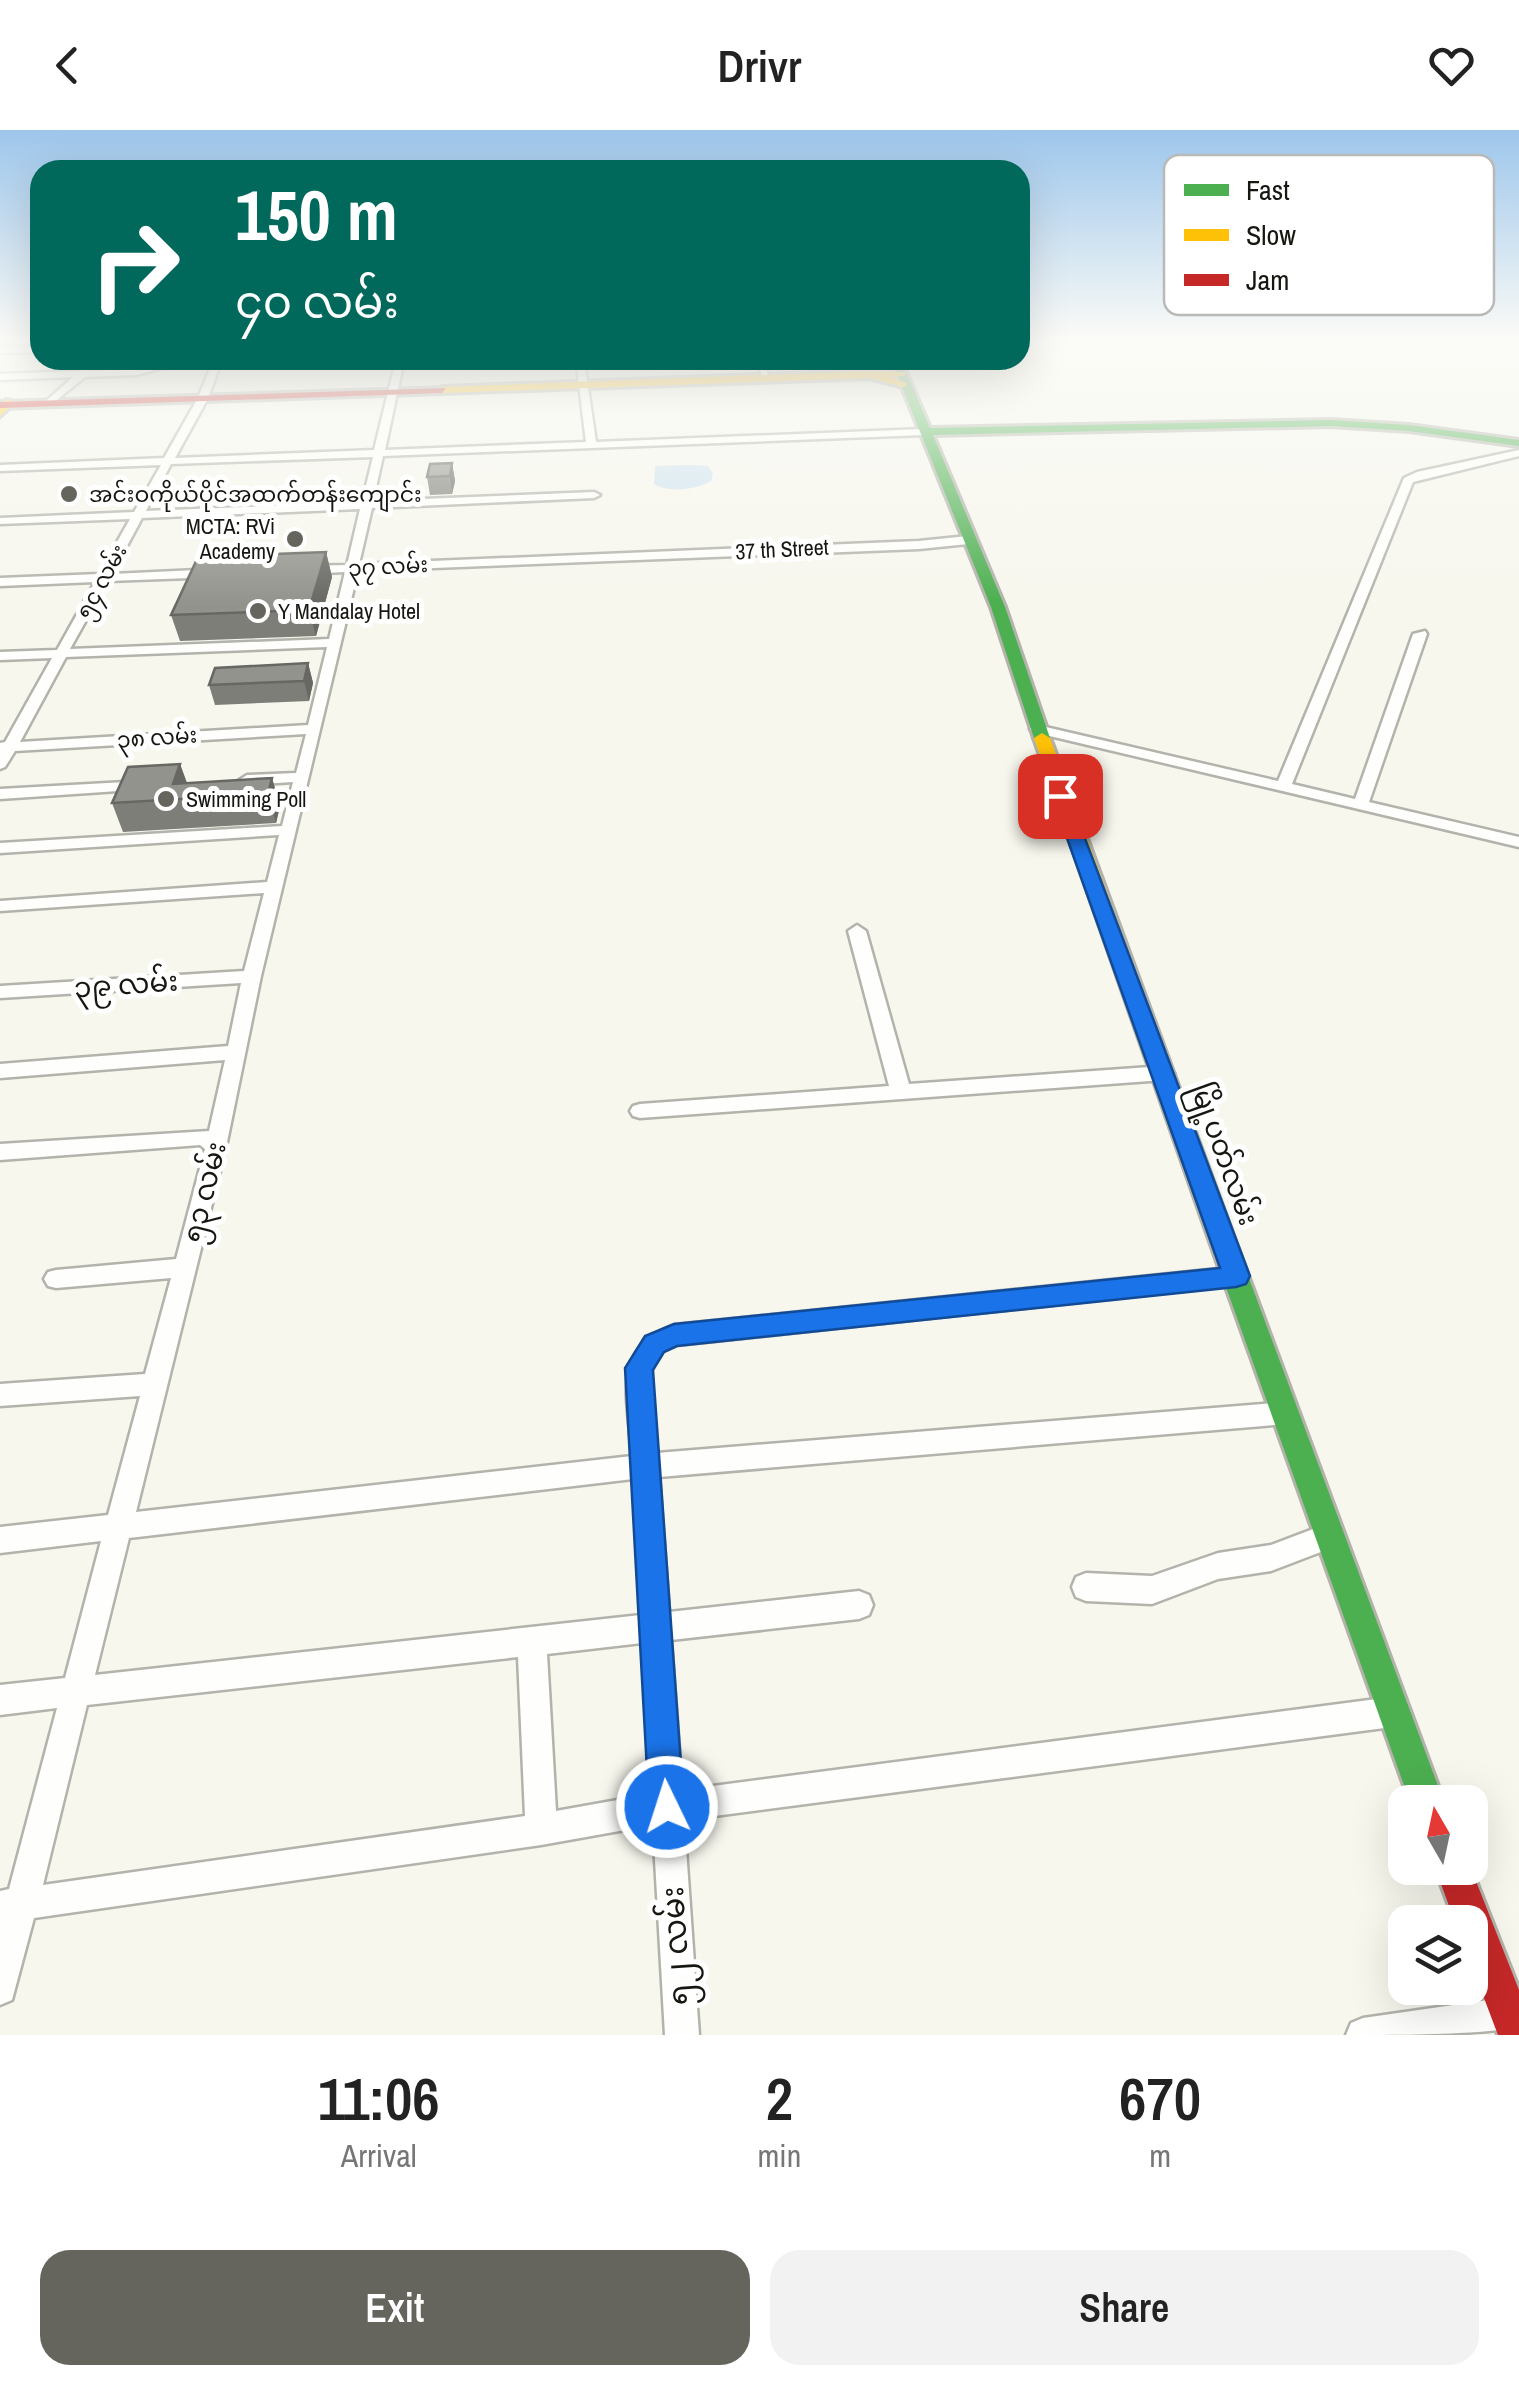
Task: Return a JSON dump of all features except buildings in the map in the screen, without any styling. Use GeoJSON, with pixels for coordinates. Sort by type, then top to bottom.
{"type":"FeatureCollection","features":[{"type":"Feature","properties":{"kind":"main road","name":"မြို့ပတ်လမ်း"},"geometry":{"type":"LineString","coordinates":[[921,427],[998,607],[1038,729],[1420,1785]]}},
{"type":"Feature","properties":{"kind":"main road"},"geometry":{"type":"LineString","coordinates":[[923,432],[1154,427]]}},
{"type":"Feature","properties":{"kind":"main road"},"geometry":{"type":"LineString","coordinates":[[1390,427],[1519,443]]}},
{"type":"Feature","properties":{"kind":"main road"},"geometry":{"type":"LineString","coordinates":[[1459,1885],[1513,2024]]}},
{"type":"Feature","properties":{"kind":"street","name":"၅၄ လမ်း"},"geometry":{"type":"LineString","coordinates":[[0,764],[5,746],[187,427]]}},
{"type":"Feature","properties":{"kind":"street","name":"၅၃ လမ်း"},"geometry":{"type":"LineString","coordinates":[[0,1988],[12,1906],[78,1694],[157,1384],[385,427]]}},
{"type":"Feature","properties":{"kind":"street"},"geometry":{"type":"LineString","coordinates":[[589,427],[592,446]]}},
{"type":"Feature","properties":{"kind":"street"},"geometry":{"type":"LineString","coordinates":[[0,468],[923,432]]}},
{"type":"Feature","properties":{"kind":"street"},"geometry":{"type":"LineString","coordinates":[[1284,786],[1408,480],[1519,453]]}},
{"type":"Feature","properties":{"kind":"street"},"geometry":{"type":"LineString","coordinates":[[147,498],[222,494]]}},
{"type":"Feature","properties":{"kind":"street"},"geometry":{"type":"LineString","coordinates":[[0,522],[594,495]]}},
{"type":"Feature","properties":{"kind":"street","name":"37 th Street"},"geometry":{"type":"LineString","coordinates":[[595,557],[919,546],[968,540]]}},
{"type":"Feature","properties":{"kind":"street","name":"၃၇ လမ်း"},"geometry":{"type":"LineString","coordinates":[[290,570],[595,557]]}},
{"type":"Feature","properties":{"kind":"street"},"geometry":{"type":"LineString","coordinates":[[0,582],[234,572]]}},
{"type":"Feature","properties":{"kind":"street"},"geometry":{"type":"LineString","coordinates":[[1361,803],[1420,634]]}},
{"type":"Feature","properties":{"kind":"street"},"geometry":{"type":"LineString","coordinates":[[0,656],[334,644]]}},
{"type":"Feature","properties":{"kind":"street","name":"၃၈ လမ်း"},"geometry":{"type":"LineString","coordinates":[[5,746],[314,729]]}},
{"type":"Feature","properties":{"kind":"street"},"geometry":{"type":"LineString","coordinates":[[1038,729],[1519,842]]}},
{"type":"Feature","properties":{"kind":"street"},"geometry":{"type":"LineString","coordinates":[[227,781],[303,777]]}},
{"type":"Feature","properties":{"kind":"street"},"geometry":{"type":"LineString","coordinates":[[0,794],[152,786]]}},
{"type":"Feature","properties":{"kind":"street"},"geometry":{"type":"LineString","coordinates":[[0,848],[289,830]]}},
{"type":"Feature","properties":{"kind":"street"},"geometry":{"type":"LineString","coordinates":[[0,906],[276,887]]}},
{"type":"Feature","properties":{"kind":"street"},"geometry":{"type":"LineString","coordinates":[[857,931],[901,1093]]}},
{"type":"Feature","properties":{"kind":"street","name":"၃၉ လမ်း"},"geometry":{"type":"LineString","coordinates":[[0,992],[252,976]]}},
{"type":"Feature","properties":{"kind":"street"},"geometry":{"type":"LineString","coordinates":[[0,1071],[235,1052]]}},
{"type":"Feature","properties":{"kind":"street"},"geometry":{"type":"LineString","coordinates":[[640,1111],[1164,1072]]}},
{"type":"Feature","properties":{"kind":"street"},"geometry":{"type":"LineString","coordinates":[[0,1152],[204,1137],[216,1146]]}},
{"type":"Feature","properties":{"kind":"street"},"geometry":{"type":"LineString","coordinates":[[56,1279],[185,1267]]}},
{"type":"Feature","properties":{"kind":"street","name":"၅၂ လမ်း"},"geometry":{"type":"LineString","coordinates":[[682,2035],[639,1368],[654,1344],[674,1335],[1236,1276]]}},
{"type":"Feature","properties":{"kind":"street"},"geometry":{"type":"LineString","coordinates":[[0,1395],[157,1384]]}},
{"type":"Feature","properties":{"kind":"street"},"geometry":{"type":"LineString","coordinates":[[0,1540],[645,1466],[1286,1413]]}},
{"type":"Feature","properties":{"kind":"street"},"geometry":{"type":"LineString","coordinates":[[1086,1587],[1152,1590],[1218,1566],[1271,1558],[1329,1536]]}},
{"type":"Feature","properties":{"kind":"street"},"geometry":{"type":"LineString","coordinates":[[0,1700],[859,1605]]}},
{"type":"Feature","properties":{"kind":"street"},"geometry":{"type":"LineString","coordinates":[[532,1642],[541,1829]]}},
{"type":"Feature","properties":{"kind":"street"},"geometry":{"type":"LineString","coordinates":[[12,1906],[667,1807],[1392,1712]]}},
{"type":"Feature","properties":{"kind":"street"},"geometry":{"type":"LineString","coordinates":[[1364,2035],[1513,2024]]}},
{"type":"Feature","properties":{"kind":"water"},"geometry":{"type":"Polygon","coordinates":[[[655,466],[708,466],[713,474],[711,481],[682,489],[654,484],[655,466]]]}},
{"type":"Feature","properties":{"kind":"traffic: fast"},"geometry":{"type":"LineString","coordinates":[[924,427],[998,607],[1042,738]]}},
{"type":"Feature","properties":{"kind":"traffic: fast"},"geometry":{"type":"LineString","coordinates":[[923,432],[1154,427]]}},
{"type":"Feature","properties":{"kind":"traffic: fast"},"geometry":{"type":"LineString","coordinates":[[1392,427],[1519,443]]}},
{"type":"Feature","properties":{"kind":"traffic: fast"},"geometry":{"type":"LineString","coordinates":[[1234,1273],[1421,1785]]}},
{"type":"Feature","properties":{"kind":"traffic: slow"},"geometry":{"type":"LineString","coordinates":[[1042,738],[1234,1273]]}},
{"type":"Feature","properties":{"kind":"traffic: jam"},"geometry":{"type":"LineString","coordinates":[[1460,1885],[1517,2035]]}},
{"type":"Feature","properties":{"kind":"place","name":"အင်းဝကိုယ်ပိုင်အထက်တန်းကျောင်း"},"geometry":{"type":"Point","coordinates":[69,494]}},
{"type":"Feature","properties":{"kind":"place","name":"MCTA: RVi Academy"},"geometry":{"type":"Point","coordinates":[295,539]}},
{"type":"Feature","properties":{"kind":"place","name":"Y Mandalay Hotel"},"geometry":{"type":"Point","coordinates":[258,611]}},
{"type":"Feature","properties":{"kind":"place","name":"Swimming Poll"},"geometry":{"type":"Point","coordinates":[166,799]}},
{"type":"Feature","properties":{"kind":"route"},"geometry":{"type":"LineString","coordinates":[[667,1807],[639,1368],[654,1344],[674,1335],[1236,1276],[1060,796]]}}]}
